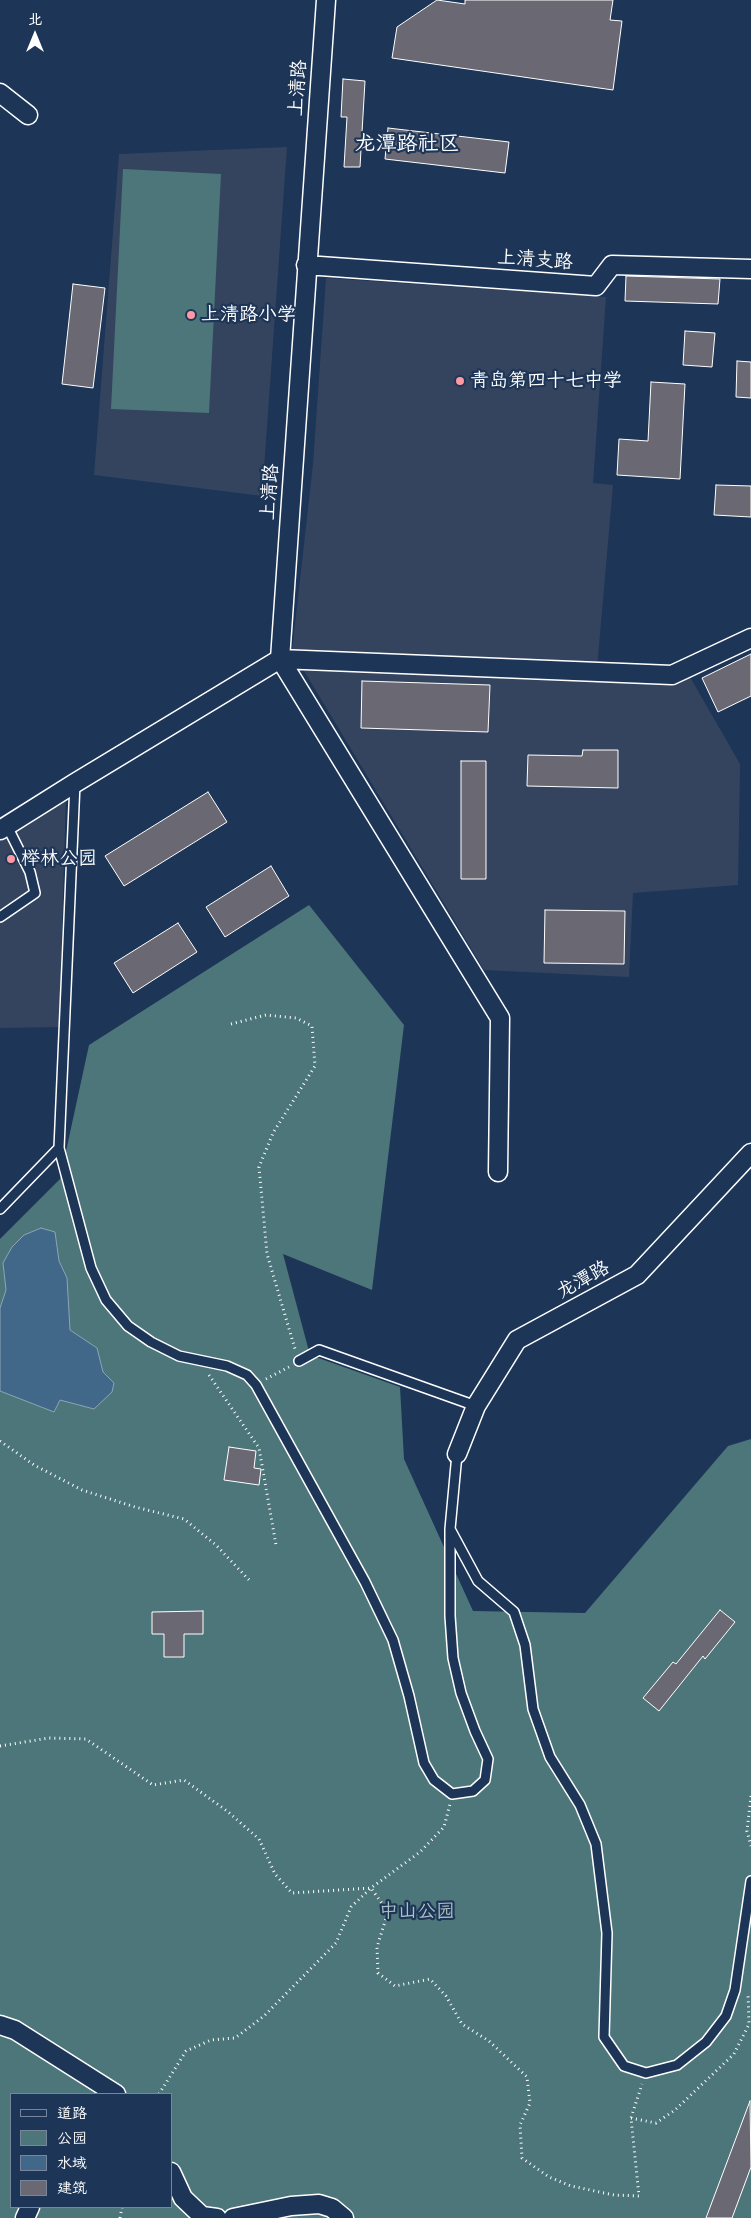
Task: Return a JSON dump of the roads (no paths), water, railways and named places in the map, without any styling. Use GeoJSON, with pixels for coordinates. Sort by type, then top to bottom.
{"type":"FeatureCollection","features":[{"type":"Feature","properties":{"kind":"street","name":"上清路"},"geometry":{"type":"LineString","coordinates":[[280,659],[326,0]]}},
{"type":"Feature","properties":{"kind":"street"},"geometry":{"type":"LineString","coordinates":[[0,93],[28,115]]}},
{"type":"Feature","properties":{"kind":"street","name":"上清支路"},"geometry":{"type":"LineString","coordinates":[[306,265],[596,286],[612,265],[751,269]]}},
{"type":"Feature","properties":{"kind":"street"},"geometry":{"type":"LineString","coordinates":[[4,828],[280,659],[672,675],[751,638]]}},
{"type":"Feature","properties":{"kind":"street"},"geometry":{"type":"LineString","coordinates":[[280,659],[500,1018],[498,1172]]}},
{"type":"Feature","properties":{"kind":"street","name":"龙潭路"},"geometry":{"type":"LineString","coordinates":[[457,1454],[476,1406],[517,1340],[637,1274],[751,1153]]}},
{"type":"Feature","properties":{"kind":"street"},"geometry":{"type":"LineString","coordinates":[[0,2025],[14,2030],[87,2087],[112,2093]]}},
{"type":"Feature","properties":{"kind":"street"},"geometry":{"type":"LineString","coordinates":[[172,2174],[183,2198],[202,2216],[217,2218]]}},
{"type":"Feature","properties":{"kind":"street"},"geometry":{"type":"LineString","coordinates":[[233,2218],[292,2206],[319,2204],[332,2208],[344,2218]]}},
{"type":"Feature","properties":{"kind":"lane"},"geometry":{"type":"LineString","coordinates":[[75,783],[59,1148],[91,1268],[106,1300],[128,1326],[152,1342],[179,1356],[234,1369],[247,1374],[256,1385],[365,1582],[393,1640],[409,1696],[424,1763],[434,1780],[452,1794],[472,1791],[485,1780],[488,1759],[464,1702],[453,1658],[450,1616],[450,1530],[457,1454]]}},
{"type":"Feature","properties":{"kind":"lane"},"geometry":{"type":"LineString","coordinates":[[0,918],[35,893],[30,872],[4,828]]}},
{"type":"Feature","properties":{"kind":"lane"},"geometry":{"type":"LineString","coordinates":[[0,1208],[59,1148]]}},
{"type":"Feature","properties":{"kind":"lane"},"geometry":{"type":"LineString","coordinates":[[299,1361],[319,1350],[476,1406]]}},
{"type":"Feature","properties":{"kind":"lane"},"geometry":{"type":"LineString","coordinates":[[450,1530],[478,1580],[514,1612],[525,1645],[533,1709],[550,1757],[580,1805],[596,1844],[607,1933],[604,2037],[624,2066],[646,2073],[677,2065],[706,2042],[726,2016],[735,1990],[751,1881]]}},
{"type":"Feature","properties":{"kind":"water"},"geometry":{"type":"Polygon","coordinates":[[[41,1228],[55,1232],[59,1261],[67,1278],[70,1330],[97,1348],[103,1372],[114,1383],[112,1392],[94,1409],[60,1400],[54,1412],[0,1391],[0,1308],[6,1290],[3,1263],[12,1247],[24,1235],[41,1228]]]}},
{"type":"Feature","properties":{"kind":"place","name":"上清路小学"},"geometry":{"type":"Point","coordinates":[191,315]}},
{"type":"Feature","properties":{"kind":"place","name":"青岛第四十七中学"},"geometry":{"type":"Point","coordinates":[460,381]}},
{"type":"Feature","properties":{"kind":"place","name":"榉林公园"},"geometry":{"type":"Point","coordinates":[11,859]}},
{"type":"Feature","properties":{"kind":"district","name":"龙潭路社区"},"geometry":{"type":"Point","coordinates":[407,144]}},
{"type":"Feature","properties":{"kind":"park label","name":"中山公园"},"geometry":{"type":"Point","coordinates":[417,1912]}}]}
